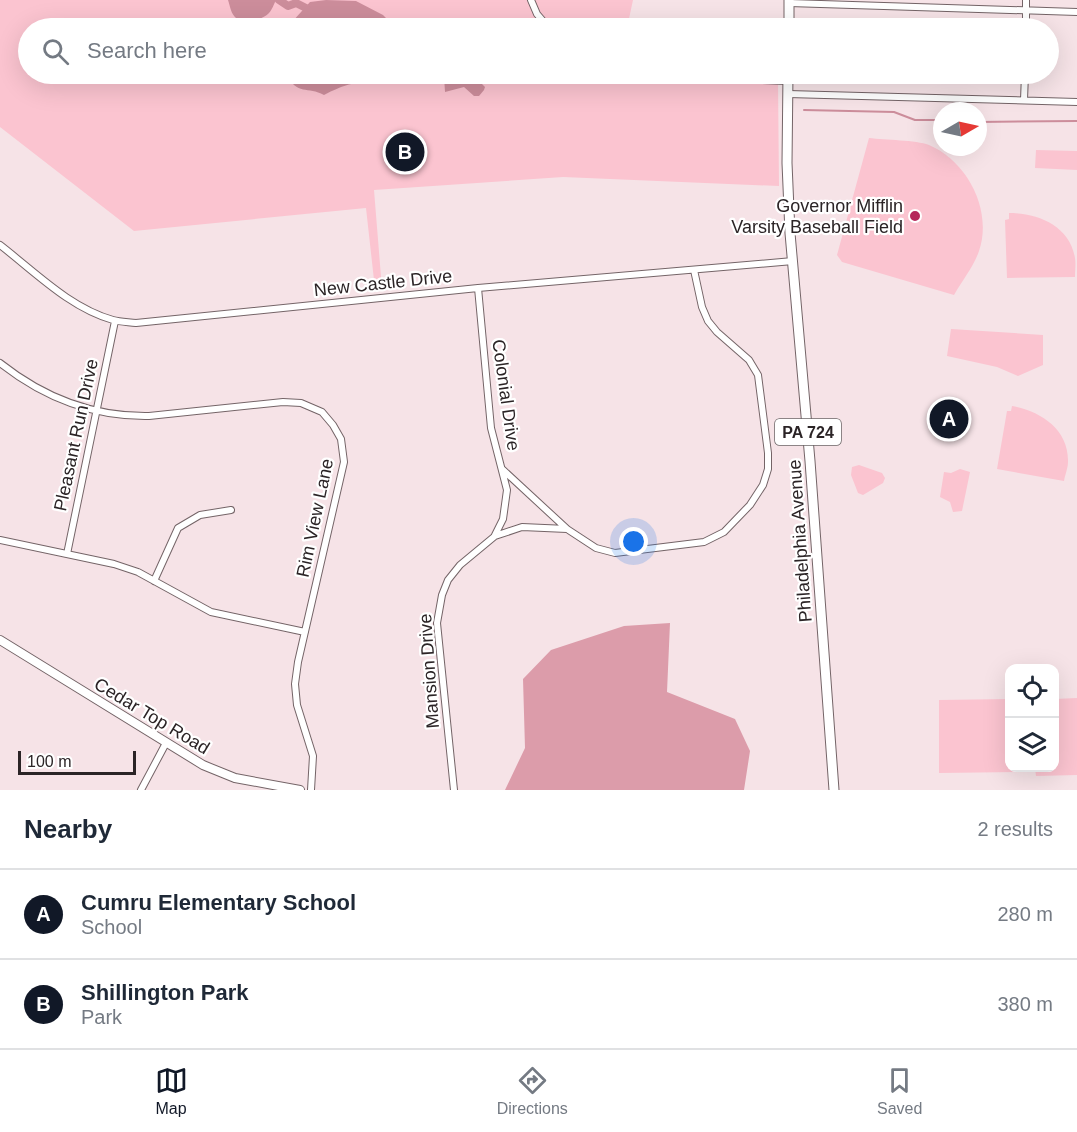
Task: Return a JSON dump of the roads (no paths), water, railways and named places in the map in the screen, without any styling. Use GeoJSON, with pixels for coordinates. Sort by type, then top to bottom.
{"type":"FeatureCollection","features":[{"type":"Feature","properties":{"kind":"main road"},"geometry":{"type":"LineString","coordinates":[[789,1],[789,18]]}},
{"type":"Feature","properties":{"kind":"main road","name":"Philadelphia Avenue"},"geometry":{"type":"LineString","coordinates":[[788,84],[788,170],[793,261],[834,790]]}},
{"type":"Feature","properties":{"kind":"street"},"geometry":{"type":"LineString","coordinates":[[531,0],[540,18]]}},
{"type":"Feature","properties":{"kind":"street"},"geometry":{"type":"LineString","coordinates":[[1026,0],[1026,18]]}},
{"type":"Feature","properties":{"kind":"street"},"geometry":{"type":"LineString","coordinates":[[789,1],[1077,12]]}},
{"type":"Feature","properties":{"kind":"street"},"geometry":{"type":"LineString","coordinates":[[1024,100],[1025,84]]}},
{"type":"Feature","properties":{"kind":"street"},"geometry":{"type":"LineString","coordinates":[[788,94],[1077,102]]}},
{"type":"Feature","properties":{"kind":"street","name":"New Castle Drive"},"geometry":{"type":"LineString","coordinates":[[0,245],[72,301],[92,312],[115,321],[144,323],[478,288],[793,261]]}},
{"type":"Feature","properties":{"kind":"street"},"geometry":{"type":"LineString","coordinates":[[502,469],[567,529],[596,548],[612,552],[698,544],[724,532],[750,505],[763,485],[768,469],[768,453],[758,375],[749,360],[708,321],[702,307],[694,270]]}},
{"type":"Feature","properties":{"kind":"street","name":"Colonial Drive"},"geometry":{"type":"LineString","coordinates":[[478,288],[488,409],[507,490],[506,506],[495,536]]}},
{"type":"Feature","properties":{"kind":"street","name":"Pleasant Run Drive"},"geometry":{"type":"LineString","coordinates":[[67,555],[115,321]]}},
{"type":"Feature","properties":{"kind":"street","name":"Rim View Lane"},"geometry":{"type":"LineString","coordinates":[[0,363],[41,391],[96,411],[132,417],[283,402],[301,403],[322,412],[339,434],[344,451],[344,462],[296,674],[295,694],[314,763],[311,790]]}},
{"type":"Feature","properties":{"kind":"street"},"geometry":{"type":"LineString","coordinates":[[154,581],[178,528],[200,515],[231,510]]}},
{"type":"Feature","properties":{"kind":"street"},"geometry":{"type":"LineString","coordinates":[[495,536],[522,527],[567,529]]}},
{"type":"Feature","properties":{"kind":"street","name":"Mansion Drive"},"geometry":{"type":"LineString","coordinates":[[454,790],[438,631],[439,604],[454,572],[466,559],[495,536]]}},
{"type":"Feature","properties":{"kind":"street"},"geometry":{"type":"LineString","coordinates":[[0,540],[114,564],[138,572],[211,612],[305,632]]}},
{"type":"Feature","properties":{"kind":"street","name":"Cedar Top Road"},"geometry":{"type":"LineString","coordinates":[[0,640],[203,765],[225,775],[300,790]]}},
{"type":"Feature","properties":{"kind":"street"},"geometry":{"type":"LineString","coordinates":[[141,790],[166,743]]}},
{"type":"Feature","properties":{"kind":"waterway"},"geometry":{"type":"LineString","coordinates":[[279,0],[288,6],[296,3],[306,8]]}},
{"type":"Feature","properties":{"kind":"waterway"},"geometry":{"type":"LineString","coordinates":[[804,110],[894,112],[915,120],[933,120]]}},
{"type":"Feature","properties":{"kind":"waterway"},"geometry":{"type":"LineString","coordinates":[[987,122],[1077,121]]}},
{"type":"Feature","properties":{"kind":"place","name":"Shillington Park"},"geometry":{"type":"Point","coordinates":[405,152]}},
{"type":"Feature","properties":{"kind":"place","name":"Governor Mifflin Varsity Baseball Field"},"geometry":{"type":"Point","coordinates":[915,216]}},
{"type":"Feature","properties":{"kind":"place","name":"Cumru Elementary School"},"geometry":{"type":"Point","coordinates":[949,419]}}]}
